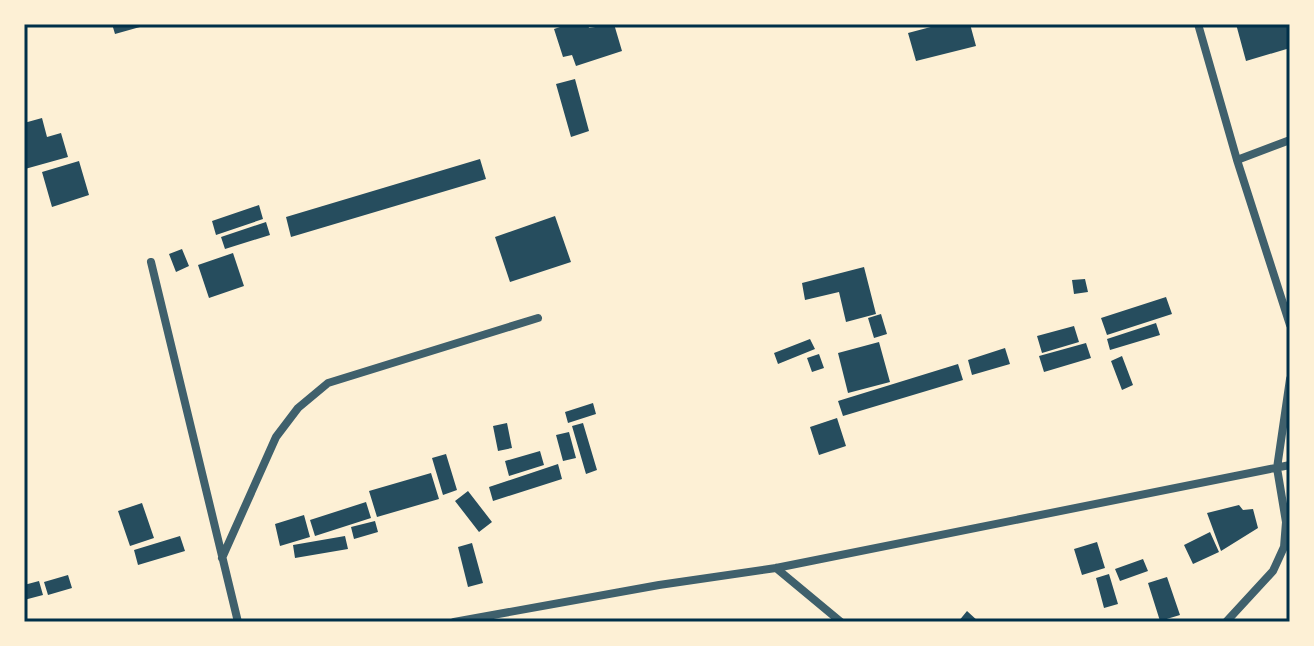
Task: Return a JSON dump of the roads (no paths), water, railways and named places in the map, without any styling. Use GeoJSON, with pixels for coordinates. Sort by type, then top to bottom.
{"type":"FeatureCollection","features":[{"type":"Feature","properties":{"kind":"street"},"geometry":{"type":"LineString","coordinates":[[1198,24],[1237,160],[1290,325]]}},
{"type":"Feature","properties":{"kind":"street"},"geometry":{"type":"LineString","coordinates":[[1237,160],[1290,140]]}},
{"type":"Feature","properties":{"kind":"street"},"geometry":{"type":"LineString","coordinates":[[151,262],[238,622]]}},
{"type":"Feature","properties":{"kind":"street"},"geometry":{"type":"LineString","coordinates":[[222,558],[276,437],[298,408],[328,383],[538,318]]}},
{"type":"Feature","properties":{"kind":"street"},"geometry":{"type":"LineString","coordinates":[[1226,622],[1273,571],[1284,547],[1286,522],[1277,468],[1290,379]]}},
{"type":"Feature","properties":{"kind":"street"},"geometry":{"type":"LineString","coordinates":[[454,622],[659,585],[776,568],[1290,465]]}},
{"type":"Feature","properties":{"kind":"street"},"geometry":{"type":"LineString","coordinates":[[776,568],[841,622]]}}]}
